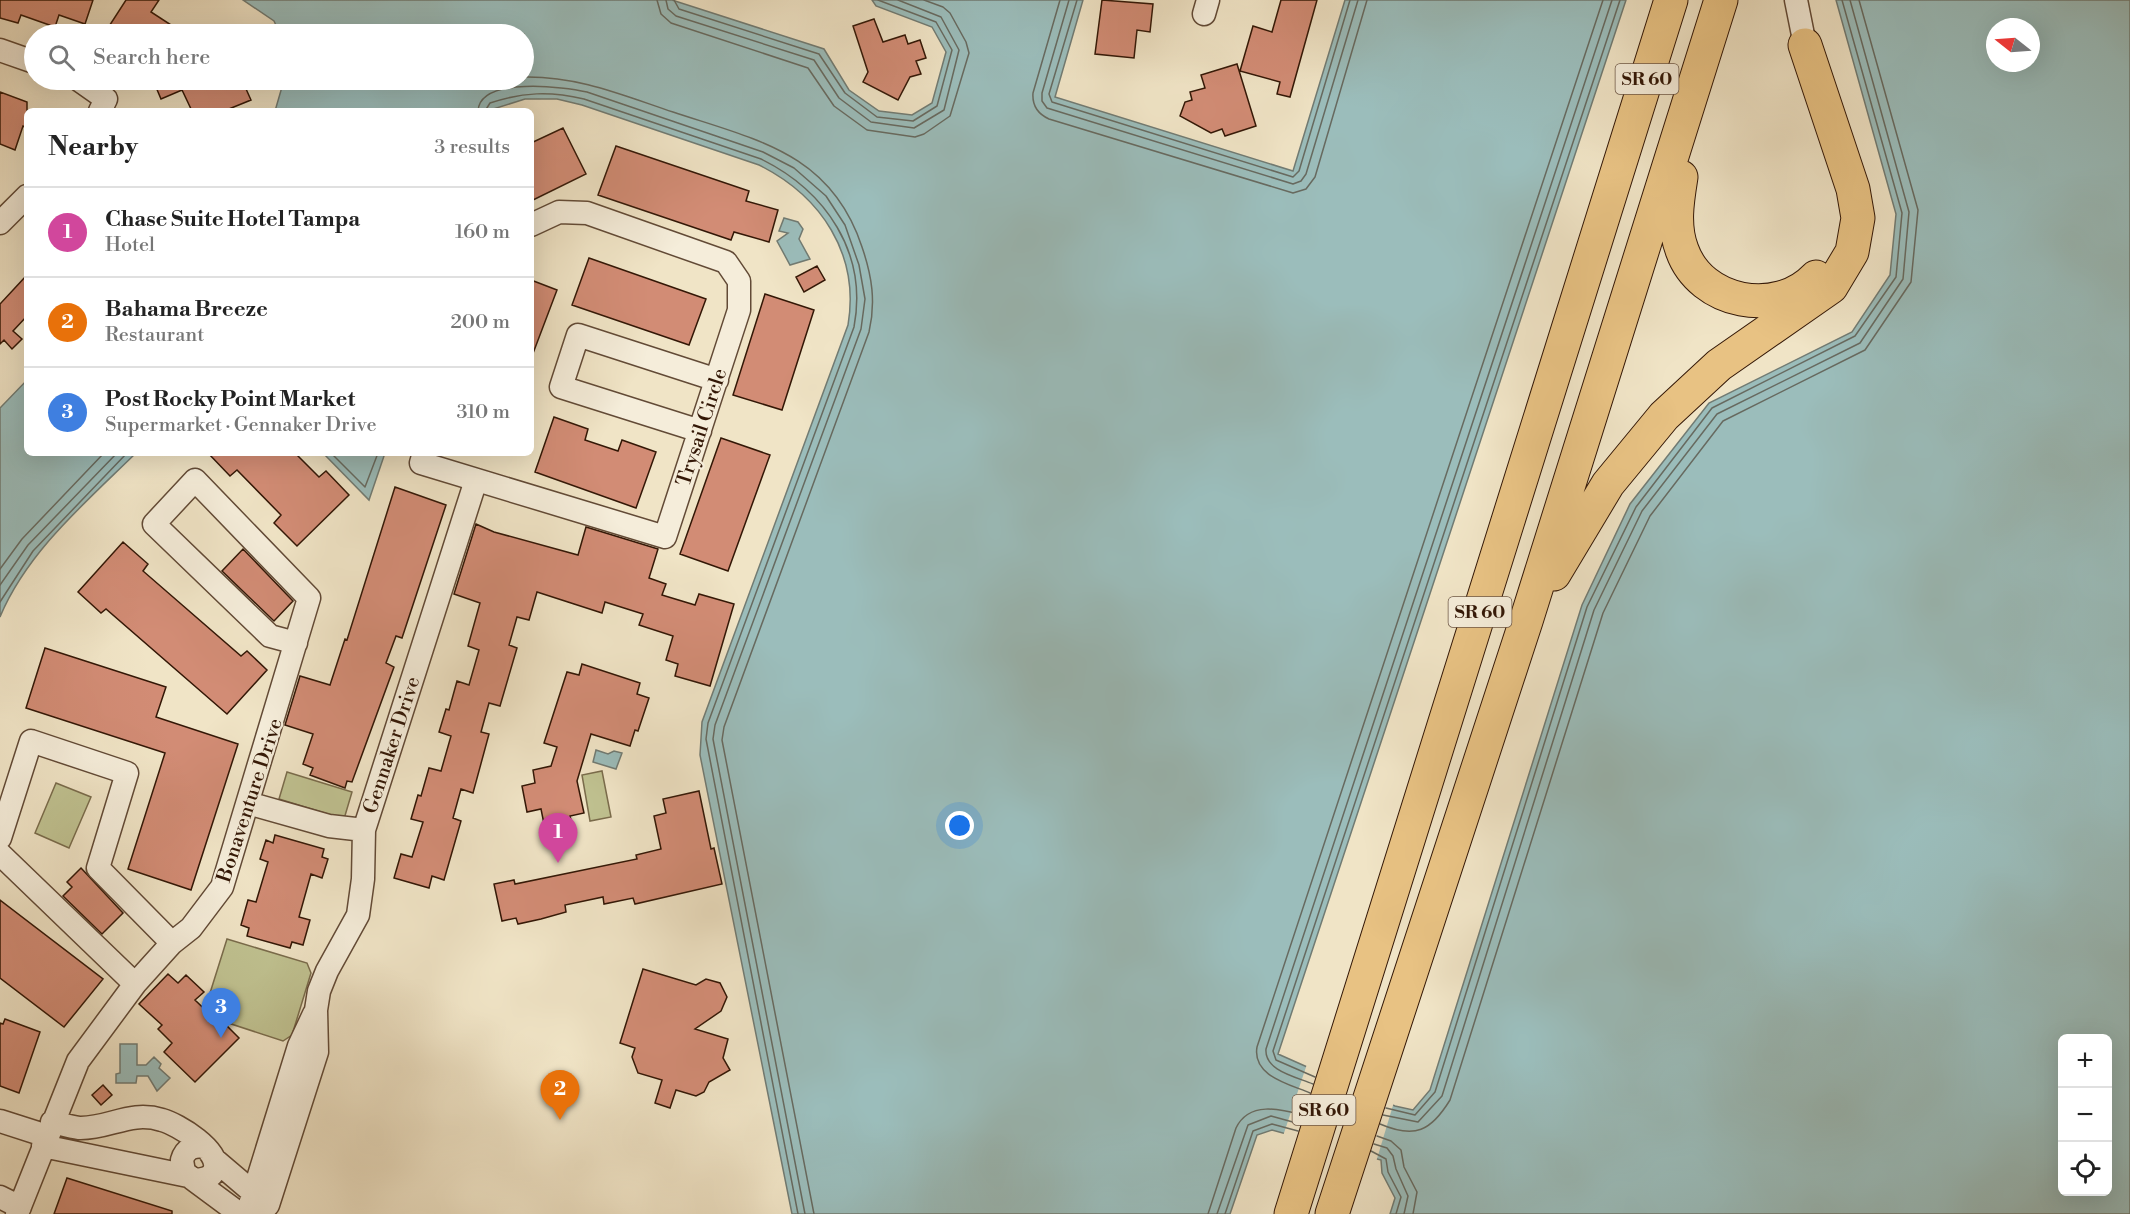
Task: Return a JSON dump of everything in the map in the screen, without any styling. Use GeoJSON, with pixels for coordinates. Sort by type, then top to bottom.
{"type":"FeatureCollection","features":[{"type":"Feature","properties":{"kind":"highway","name":"SR 60"},"geometry":{"type":"LineString","coordinates":[[1291,1214],[1671,0]]}},
{"type":"Feature","properties":{"kind":"highway","name":"SR 60"},"geometry":{"type":"LineString","coordinates":[[1332,1214],[1526,621],[1721,0]]}},
{"type":"Feature","properties":{"kind":"highway"},"geometry":{"type":"LineString","coordinates":[[1698,78],[1676,212],[1683,252],[1700,278],[1726,295],[1750,301],[1787,296],[1805,287],[1821,272],[1833,251],[1839,230],[1838,208],[1805,45]]}},
{"type":"Feature","properties":{"kind":"highway"},"geometry":{"type":"LineString","coordinates":[[1526,621],[1608,484],[1664,416],[1719,365],[1831,287],[1852,252],[1858,218],[1853,189],[1805,45]]}},
{"type":"Feature","properties":{"kind":"street"},"geometry":{"type":"LineString","coordinates":[[1796,0],[1805,45]]}},
{"type":"Feature","properties":{"kind":"street"},"geometry":{"type":"LineString","coordinates":[[0,50],[24,58]]}},
{"type":"Feature","properties":{"kind":"street"},"geometry":{"type":"LineString","coordinates":[[93,90],[106,99],[102,108]]}},
{"type":"Feature","properties":{"kind":"street"},"geometry":{"type":"LineString","coordinates":[[0,223],[24,199]]}},
{"type":"Feature","properties":{"kind":"street","name":"Trysail Circle"},"geometry":{"type":"LineString","coordinates":[[423,456],[421,463],[665,537],[739,310],[740,281],[726,262],[587,213],[559,212],[534,224]]}},
{"type":"Feature","properties":{"kind":"street"},"geometry":{"type":"LineString","coordinates":[[700,431],[561,387],[578,335],[717,380]]}},
{"type":"Feature","properties":{"kind":"street","name":"Bonaventure Drive"},"geometry":{"type":"LineString","coordinates":[[19,1211],[78,1061],[135,984],[172,943],[191,928],[222,887],[248,803],[296,643],[309,598],[195,480],[154,524],[270,636],[296,643]]}},
{"type":"Feature","properties":{"kind":"street","name":"Gennaker Drive"},"geometry":{"type":"LineString","coordinates":[[261,1208],[317,1052],[316,1010],[327,971],[358,915],[363,879],[364,830],[476,480]]}},
{"type":"Feature","properties":{"kind":"street"},"geometry":{"type":"LineString","coordinates":[[0,838],[31,741],[127,773],[98,868],[172,943]]}},
{"type":"Feature","properties":{"kind":"street"},"geometry":{"type":"LineString","coordinates":[[248,803],[329,826],[364,830]]}},
{"type":"Feature","properties":{"kind":"street"},"geometry":{"type":"LineString","coordinates":[[0,854],[135,984]]}},
{"type":"Feature","properties":{"kind":"street"},"geometry":{"type":"LineString","coordinates":[[47,1135],[139,1115],[163,1120],[190,1135],[261,1208]]}},
{"type":"Feature","properties":{"kind":"street"},"geometry":{"type":"LineString","coordinates":[[0,1121],[191,1178]]}},
{"type":"Feature","properties":{"kind":"street"},"geometry":{"type":"LineString","coordinates":[[210,1154],[193,1147],[184,1154],[182,1166],[191,1178],[240,1214]]}},
{"type":"Feature","properties":{"kind":"street"},"geometry":{"type":"LineString","coordinates":[[0,1197],[19,1211]]}},
{"type":"Feature","properties":{"kind":"green space"},"geometry":{"type":"Polygon","coordinates":[[[602,771],[611,817],[590,821],[582,775],[602,771]]]}},
{"type":"Feature","properties":{"kind":"green space"},"geometry":{"type":"Polygon","coordinates":[[[287,772],[352,792],[344,819],[279,799],[287,772]]]}},
{"type":"Feature","properties":{"kind":"green space"},"geometry":{"type":"Polygon","coordinates":[[[56,783],[91,797],[69,848],[35,833],[56,783]]]}},
{"type":"Feature","properties":{"kind":"green space"},"geometry":{"type":"Polygon","coordinates":[[[227,939],[307,963],[311,973],[292,1035],[283,1041],[210,1017],[205,1009],[227,939]]]}},
{"type":"Feature","properties":{"kind":"water"},"geometry":{"type":"Polygon","coordinates":[[[243,0],[672,0],[824,49],[849,90],[879,111],[912,115],[932,103],[946,52],[932,27],[876,6],[872,0],[1083,0],[1055,97],[1293,171],[1345,0],[1626,0],[1278,1054],[1395,1106],[1413,1110],[1430,1090],[1582,605],[1630,504],[1709,403],[1852,332],[1890,275],[1896,214],[1836,0],[2130,0],[2130,1214],[1390,1214],[1395,1198],[1382,1173],[1381,1160],[1272,1130],[1257,1135],[1230,1214],[792,1214],[700,755],[702,722],[848,325],[850,299],[848,274],[841,251],[818,211],[801,193],[759,165],[582,105],[557,99],[525,99],[496,108],[276,108],[281,90],[534,90],[534,24],[275,24],[243,0]]]}},
{"type":"Feature","properties":{"kind":"water"},"geometry":{"type":"Polygon","coordinates":[[[784,218],[798,222],[803,229],[799,239],[810,259],[790,265],[777,241],[788,233],[779,231],[784,218]]]}},
{"type":"Feature","properties":{"kind":"water"},"geometry":{"type":"Polygon","coordinates":[[[24,383],[24,456],[133,456],[78,509],[42,549],[12,593],[0,617],[0,408],[24,383]]]}},
{"type":"Feature","properties":{"kind":"water"},"geometry":{"type":"Polygon","coordinates":[[[326,456],[384,456],[369,500],[326,456]]]}},
{"type":"Feature","properties":{"kind":"water"},"geometry":{"type":"Polygon","coordinates":[[[596,750],[608,754],[614,751],[622,753],[616,769],[593,762],[596,750]]]}},
{"type":"Feature","properties":{"kind":"water"},"geometry":{"type":"Polygon","coordinates":[[[120,1044],[137,1044],[137,1065],[146,1065],[154,1057],[161,1064],[159,1068],[170,1078],[157,1091],[148,1076],[137,1076],[136,1083],[116,1083],[116,1074],[120,1073],[120,1044]]]}},
{"type":"Feature","properties":{"kind":"pier"},"geometry":{"type":"Polygon","coordinates":[[[1307,1064],[1394,1102],[1376,1162],[1283,1136],[1307,1064]]]}},
{"type":"Feature","properties":{"kind":"building"},"geometry":{"type":"Polygon","coordinates":[[[0,0],[93,0],[85,24],[59,15],[56,24],[46,24],[21,15],[18,23],[0,18],[0,0]]]}},
{"type":"Feature","properties":{"kind":"building"},"geometry":{"type":"Polygon","coordinates":[[[126,0],[159,0],[151,12],[170,24],[110,24],[126,0]]]}},
{"type":"Feature","properties":{"kind":"building"},"geometry":{"type":"Polygon","coordinates":[[[1102,0],[1153,4],[1150,32],[1137,30],[1134,58],[1095,54],[1102,0]]]}},
{"type":"Feature","properties":{"kind":"building"},"geometry":{"type":"Polygon","coordinates":[[[1281,0],[1317,0],[1290,97],[1277,94],[1280,82],[1240,71],[1253,26],[1272,32],[1281,0]]]}},
{"type":"Feature","properties":{"kind":"building"},"geometry":{"type":"Polygon","coordinates":[[[874,19],[883,42],[905,35],[908,44],[920,40],[926,58],[916,61],[921,74],[910,77],[898,100],[863,82],[868,72],[853,26],[874,19]]]}},
{"type":"Feature","properties":{"kind":"building"},"geometry":{"type":"Polygon","coordinates":[[[1237,64],[1256,126],[1225,136],[1222,129],[1211,133],[1180,116],[1185,102],[1192,100],[1190,92],[1205,88],[1201,75],[1237,64]]]}},
{"type":"Feature","properties":{"kind":"building"},"geometry":{"type":"Polygon","coordinates":[[[157,90],[182,90],[161,99],[157,90]]]}},
{"type":"Feature","properties":{"kind":"building"},"geometry":{"type":"Polygon","coordinates":[[[182,90],[246,90],[251,100],[231,108],[191,108],[182,90]]]}},
{"type":"Feature","properties":{"kind":"building"},"geometry":{"type":"Polygon","coordinates":[[[0,92],[27,102],[27,108],[24,108],[24,126],[15,150],[0,144],[0,92]]]}},
{"type":"Feature","properties":{"kind":"building"},"geometry":{"type":"Polygon","coordinates":[[[563,128],[586,174],[534,200],[534,142],[563,128]]]}},
{"type":"Feature","properties":{"kind":"building"},"geometry":{"type":"Polygon","coordinates":[[[616,146],[749,191],[746,201],[778,210],[769,242],[734,232],[731,240],[598,195],[616,146]]]}},
{"type":"Feature","properties":{"kind":"building"},"geometry":{"type":"Polygon","coordinates":[[[589,258],[706,299],[689,345],[572,305],[589,258]]]}},
{"type":"Feature","properties":{"kind":"building"},"geometry":{"type":"Polygon","coordinates":[[[817,266],[825,280],[804,292],[796,277],[817,266]]]}},
{"type":"Feature","properties":{"kind":"building"},"geometry":{"type":"Polygon","coordinates":[[[24,278],[24,319],[13,331],[22,339],[12,349],[4,340],[0,344],[0,304],[24,278]]]}},
{"type":"Feature","properties":{"kind":"building"},"geometry":{"type":"Polygon","coordinates":[[[534,281],[557,290],[534,351],[534,281]]]}},
{"type":"Feature","properties":{"kind":"building"},"geometry":{"type":"Polygon","coordinates":[[[765,294],[814,310],[782,410],[733,395],[765,294]]]}},
{"type":"Feature","properties":{"kind":"building"},"geometry":{"type":"Polygon","coordinates":[[[554,417],[588,429],[585,440],[618,451],[622,440],[656,452],[636,508],[535,472],[554,417]]]}},
{"type":"Feature","properties":{"kind":"building"},"geometry":{"type":"Polygon","coordinates":[[[721,438],[770,455],[728,571],[680,554],[721,438]]]}},
{"type":"Feature","properties":{"kind":"building"},"geometry":{"type":"Polygon","coordinates":[[[211,456],[298,456],[319,477],[326,471],[349,495],[297,546],[274,523],[281,515],[237,470],[230,476],[211,456]]]}},
{"type":"Feature","properties":{"kind":"building"},"geometry":{"type":"Polygon","coordinates":[[[395,487],[446,505],[402,638],[396,636],[386,663],[394,667],[352,782],[347,781],[345,788],[310,775],[313,768],[303,764],[313,734],[285,725],[300,676],[330,685],[345,639],[347,640],[395,487]]]}},
{"type":"Feature","properties":{"kind":"building"},"geometry":{"type":"Polygon","coordinates":[[[476,524],[494,532],[578,555],[586,527],[658,549],[649,578],[666,584],[662,595],[695,605],[699,594],[734,604],[710,686],[675,676],[678,664],[666,660],[673,636],[639,625],[643,614],[605,602],[602,613],[537,592],[529,620],[517,617],[509,645],[517,648],[500,706],[489,703],[481,732],[489,734],[473,793],[461,789],[453,818],[461,821],[444,880],[432,876],[429,888],[394,878],[401,854],[412,857],[423,822],[411,819],[429,768],[441,771],[451,736],[439,732],[446,709],[449,710],[457,681],[469,685],[479,650],[468,646],[480,603],[454,594],[476,524]]]}},
{"type":"Feature","properties":{"kind":"building"},"geometry":{"type":"Polygon","coordinates":[[[123,542],[148,564],[143,571],[241,656],[247,651],[267,670],[227,714],[106,609],[101,613],[78,592],[123,542]]]}},
{"type":"Feature","properties":{"kind":"building"},"geometry":{"type":"Polygon","coordinates":[[[243,549],[293,601],[274,621],[222,571],[243,549]]]}},
{"type":"Feature","properties":{"kind":"building"},"geometry":{"type":"Polygon","coordinates":[[[45,648],[166,687],[156,717],[238,744],[191,890],[128,869],[165,753],[26,708],[45,648]]]}},
{"type":"Feature","properties":{"kind":"building"},"geometry":{"type":"Polygon","coordinates":[[[582,664],[640,683],[637,694],[649,698],[638,731],[635,730],[630,746],[591,734],[577,781],[584,813],[570,816],[573,829],[546,834],[541,809],[527,812],[522,786],[535,783],[533,770],[551,766],[557,747],[544,743],[567,672],[579,675],[582,664]]]}},
{"type":"Feature","properties":{"kind":"building"},"geometry":{"type":"Polygon","coordinates":[[[699,791],[711,849],[714,848],[722,884],[635,904],[633,898],[604,904],[603,897],[565,905],[566,912],[541,919],[518,924],[516,918],[502,921],[494,884],[514,880],[515,884],[637,859],[636,855],[661,849],[654,816],[666,813],[663,799],[699,791]]]}},
{"type":"Feature","properties":{"kind":"building"},"geometry":{"type":"Polygon","coordinates":[[[275,835],[324,849],[322,857],[328,859],[322,878],[311,874],[299,917],[310,920],[303,945],[292,942],[290,948],[247,936],[249,928],[241,925],[248,900],[256,902],[268,862],[260,859],[266,840],[273,843],[275,835]]]}},
{"type":"Feature","properties":{"kind":"building"},"geometry":{"type":"Polygon","coordinates":[[[81,868],[123,913],[102,934],[63,896],[72,887],[67,882],[81,868]]]}},
{"type":"Feature","properties":{"kind":"building"},"geometry":{"type":"Polygon","coordinates":[[[0,900],[103,979],[64,1027],[0,978],[0,900]]]}},
{"type":"Feature","properties":{"kind":"building"},"geometry":{"type":"Polygon","coordinates":[[[643,969],[696,985],[706,979],[720,983],[727,997],[721,1011],[695,1029],[728,1039],[723,1058],[730,1070],[709,1082],[704,1092],[696,1096],[676,1090],[670,1108],[655,1103],[662,1080],[638,1073],[632,1057],[635,1048],[620,1043],[643,969]]]}},
{"type":"Feature","properties":{"kind":"building"},"geometry":{"type":"Polygon","coordinates":[[[168,974],[178,983],[186,975],[204,992],[195,1000],[220,1024],[222,1021],[239,1038],[195,1082],[164,1052],[172,1043],[158,1029],[162,1025],[139,1004],[168,974]]]}},
{"type":"Feature","properties":{"kind":"building"},"geometry":{"type":"Polygon","coordinates":[[[5,1019],[40,1032],[19,1093],[0,1086],[0,1023],[3,1024],[5,1019]]]}},
{"type":"Feature","properties":{"kind":"building"},"geometry":{"type":"Polygon","coordinates":[[[103,1085],[112,1095],[101,1105],[92,1095],[103,1085]]]}},
{"type":"Feature","properties":{"kind":"building"},"geometry":{"type":"Polygon","coordinates":[[[67,1178],[172,1211],[172,1214],[54,1214],[67,1178]]]}},
{"type":"Feature","properties":{"kind":"place","name":"Chase Suite Hotel Tampa"},"geometry":{"type":"Point","coordinates":[558,863]}},
{"type":"Feature","properties":{"kind":"place","name":"Post Rocky Point Market"},"geometry":{"type":"Point","coordinates":[221,1038]}},
{"type":"Feature","properties":{"kind":"place","name":"Bahama Breeze"},"geometry":{"type":"Point","coordinates":[560,1120]}}]}
